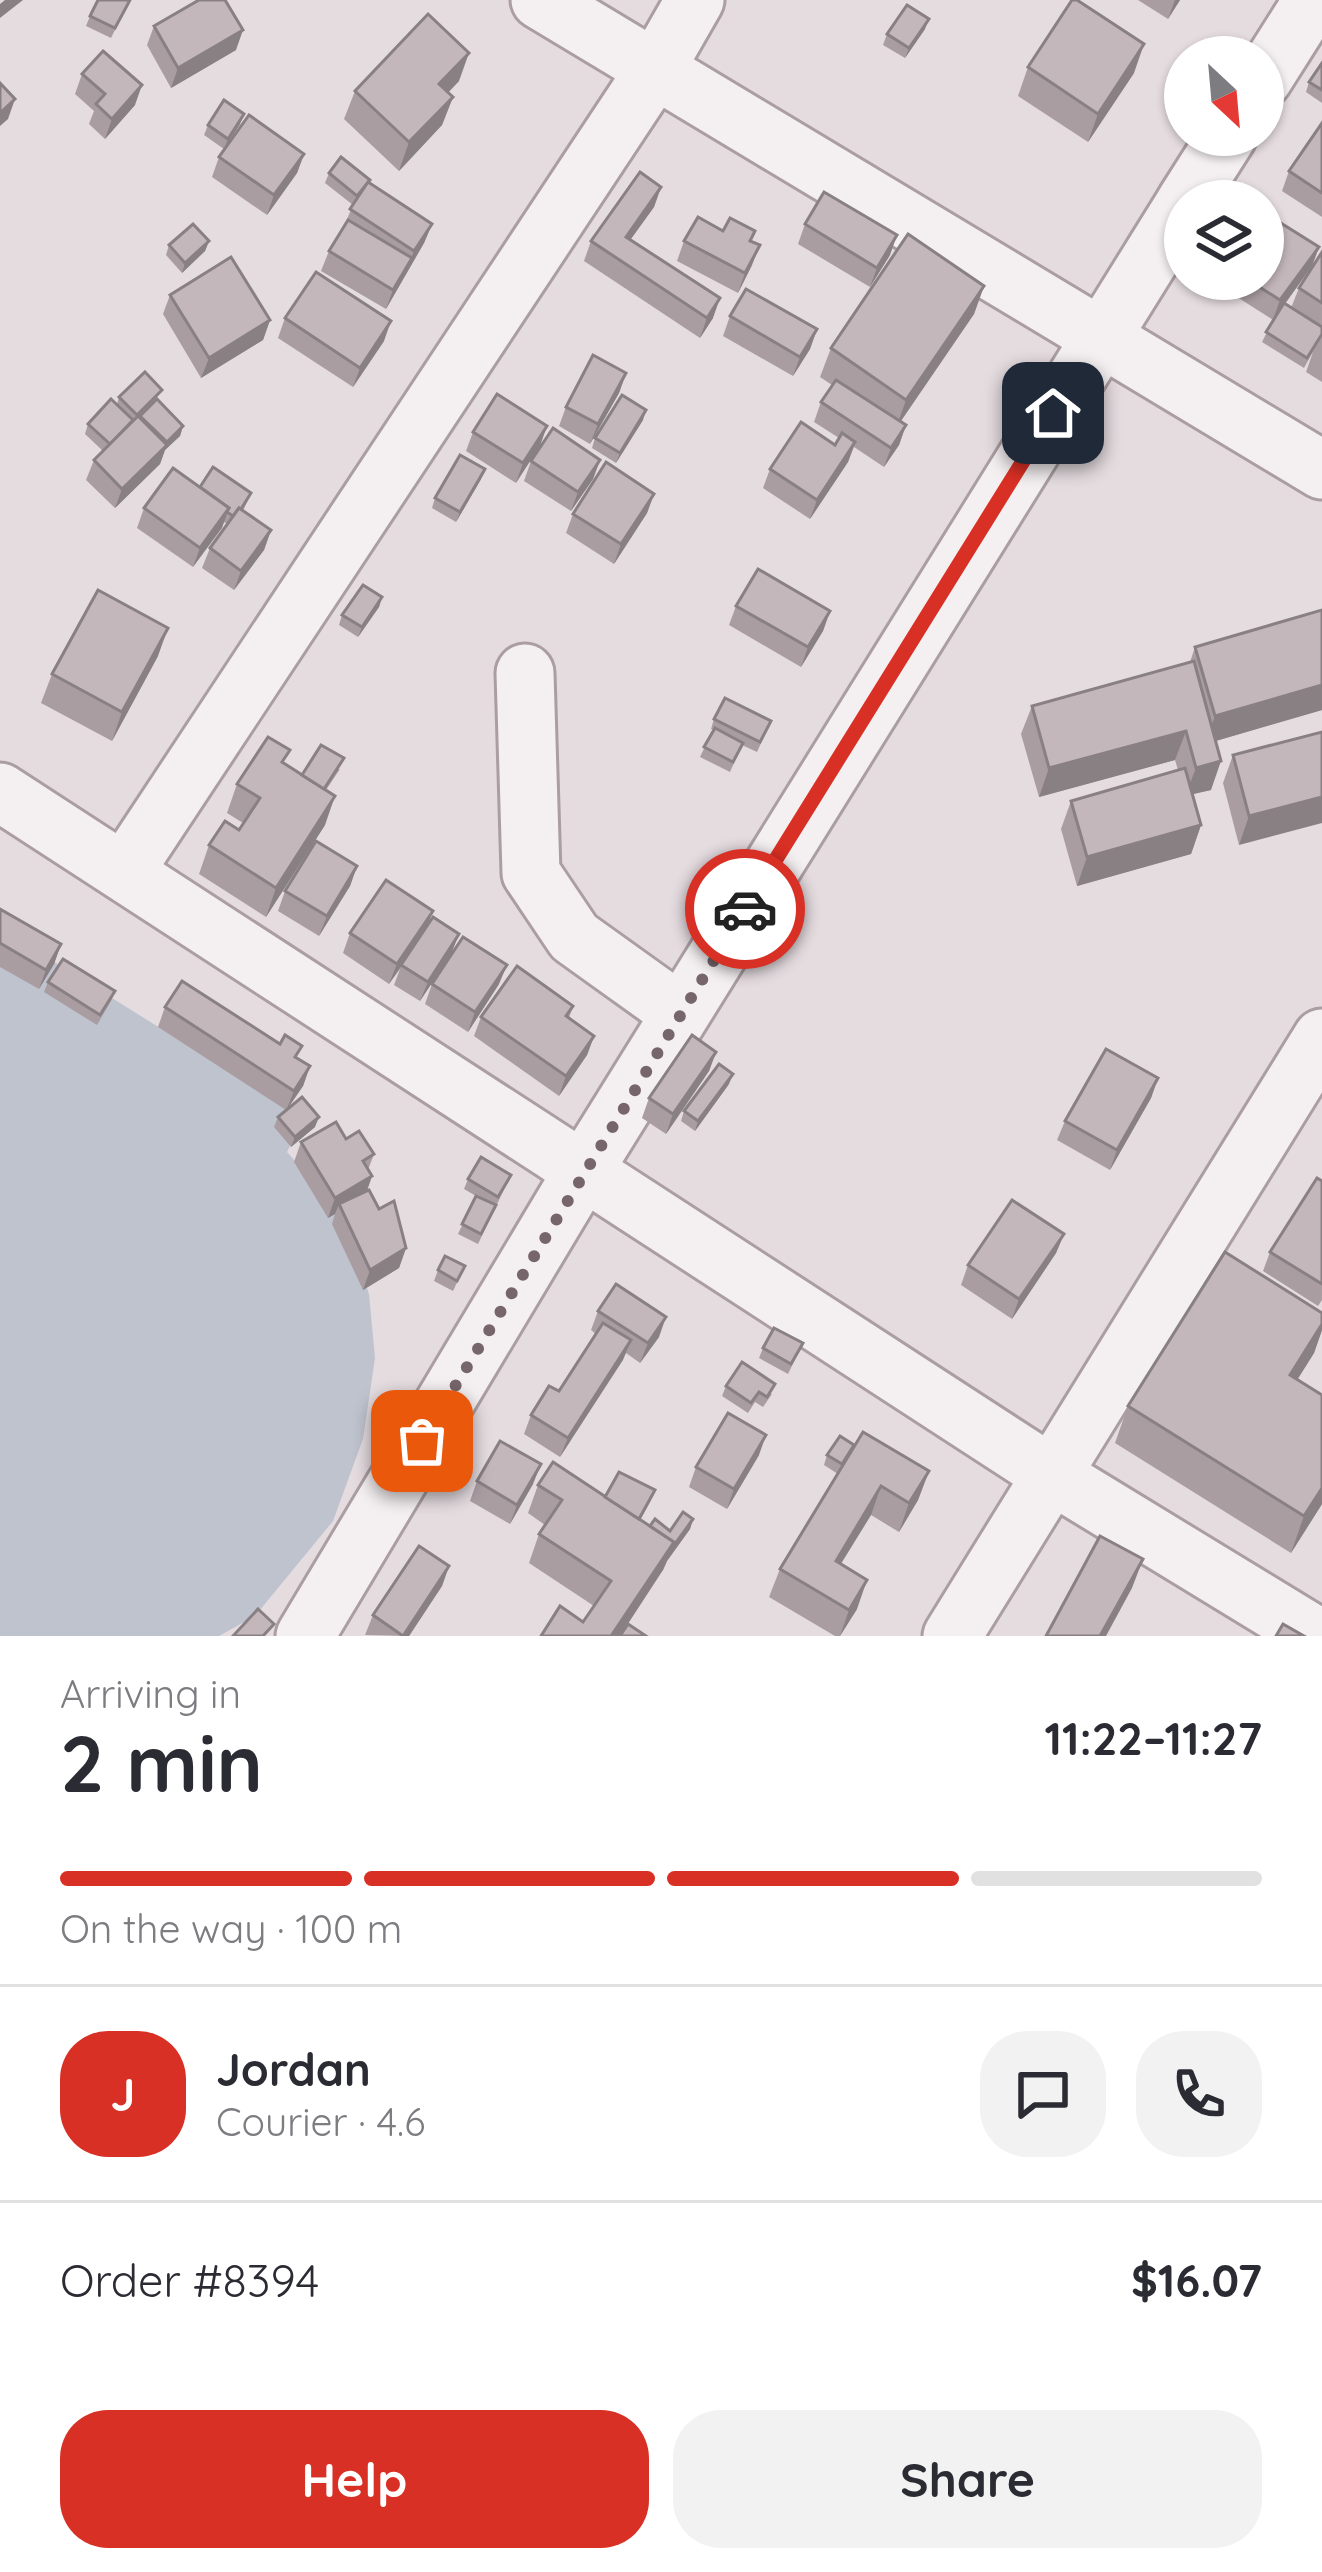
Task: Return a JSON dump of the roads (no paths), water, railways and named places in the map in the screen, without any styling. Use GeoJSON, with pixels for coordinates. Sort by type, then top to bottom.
{"type":"FeatureCollection","features":[{"type":"Feature","properties":{"kind":"street"},"geometry":{"type":"LineString","coordinates":[[540,0],[1103,333],[1322,470]]}},
{"type":"Feature","properties":{"kind":"street"},"geometry":{"type":"LineString","coordinates":[[124,872],[656,68],[695,0]]}},
{"type":"Feature","properties":{"kind":"street"},"geometry":{"type":"LineString","coordinates":[[1284,46],[1313,0]]}},
{"type":"Feature","properties":{"kind":"street"},"geometry":{"type":"LineString","coordinates":[[305,1636],[584,1168],[1164,237]]}},
{"type":"Feature","properties":{"kind":"street"},"geometry":{"type":"LineString","coordinates":[[525,673],[531,873],[574,937],[680,1013]]}},
{"type":"Feature","properties":{"kind":"street"},"geometry":{"type":"LineString","coordinates":[[0,792],[1052,1475],[1316,1636]]}},
{"type":"Feature","properties":{"kind":"street"},"geometry":{"type":"LineString","coordinates":[[952,1636],[1322,1038]]}}]}
